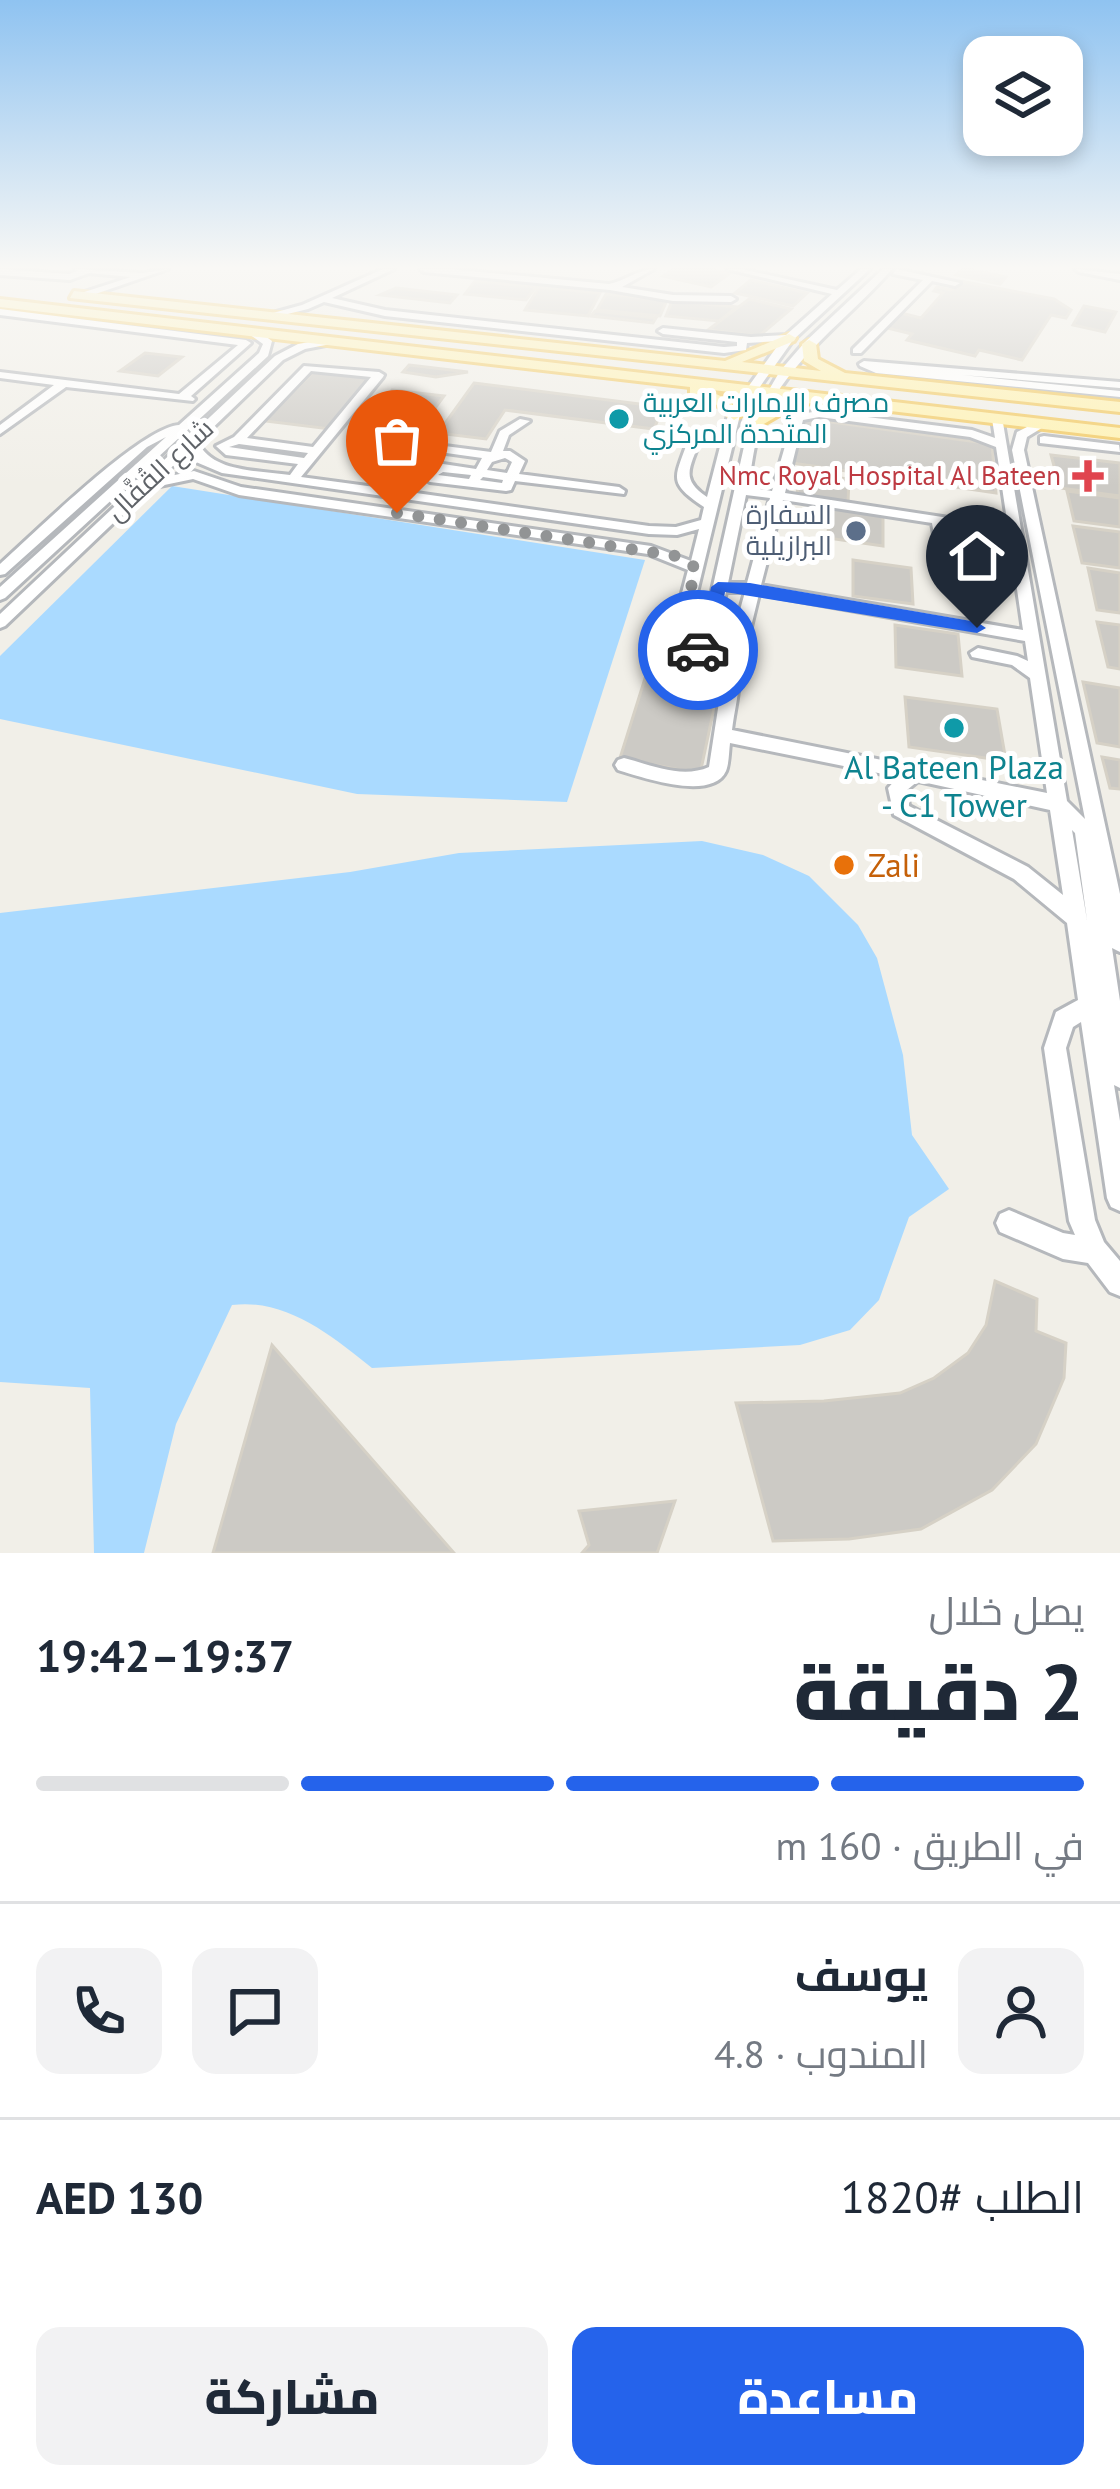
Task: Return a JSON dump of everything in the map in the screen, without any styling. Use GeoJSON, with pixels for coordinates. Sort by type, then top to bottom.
{"type":"FeatureCollection","features":[{"type":"Feature","properties":{"kind":"main road"},"geometry":{"type":"LineString","coordinates":[[336,341],[677,380],[756,380]]}},
{"type":"Feature","properties":{"kind":"main road"},"geometry":{"type":"LineString","coordinates":[[558,341],[700,364],[756,380]]}},
{"type":"Feature","properties":{"kind":"main road"},"geometry":{"type":"LineString","coordinates":[[700,364],[747,358],[783,341]]}},
{"type":"Feature","properties":{"kind":"main road"},"geometry":{"type":"LineString","coordinates":[[808,344],[811,361],[863,383]]}},
{"type":"Feature","properties":{"kind":"main road"},"geometry":{"type":"LineString","coordinates":[[597,371],[875,391],[1053,395],[1120,407]]}},
{"type":"Feature","properties":{"kind":"main road"},"geometry":{"type":"LineString","coordinates":[[677,380],[722,402],[732,422]]}},
{"type":"Feature","properties":{"kind":"main road"},"geometry":{"type":"LineString","coordinates":[[778,382],[927,390]]}},
{"type":"Feature","properties":{"kind":"main road"},"geometry":{"type":"LineString","coordinates":[[778,382],[838,400],[943,412],[1000,434],[1120,433]]}},
{"type":"Feature","properties":{"kind":"main road"},"geometry":{"type":"LineString","coordinates":[[1000,434],[1009,407],[1053,395]]}},
{"type":"Feature","properties":{"kind":"main road"},"geometry":{"type":"LineString","coordinates":[[754,424],[790,405],[838,400]]}},
{"type":"Feature","properties":{"kind":"street"},"geometry":{"type":"LineString","coordinates":[[182,398],[247,343],[237,341]]}},
{"type":"Feature","properties":{"kind":"street"},"geometry":{"type":"LineString","coordinates":[[266,341],[261,356],[277,360]]}},
{"type":"Feature","properties":{"kind":"street","name":"شارع القُفَّال"},"geometry":{"type":"LineString","coordinates":[[0,623],[277,360],[296,348],[330,341]]}},
{"type":"Feature","properties":{"kind":"street"},"geometry":{"type":"LineString","coordinates":[[602,341],[724,350],[742,347],[742,341]]}},
{"type":"Feature","properties":{"kind":"street"},"geometry":{"type":"LineString","coordinates":[[707,646],[693,650],[678,639],[732,422],[756,380],[787,341]]}},
{"type":"Feature","properties":{"kind":"street"},"geometry":{"type":"LineString","coordinates":[[707,646],[754,424],[778,382],[810,341]]}},
{"type":"Feature","properties":{"kind":"street"},"geometry":{"type":"LineString","coordinates":[[857,351],[866,341]]}},
{"type":"Feature","properties":{"kind":"street","name":"شارع القُفَّال"},"geometry":{"type":"LineString","coordinates":[[0,596],[261,356]]}},
{"type":"Feature","properties":{"kind":"street"},"geometry":{"type":"LineString","coordinates":[[864,364],[1019,376],[1120,389],[1053,395],[876,370],[864,364]]}},
{"type":"Feature","properties":{"kind":"street"},"geometry":{"type":"LineString","coordinates":[[234,440],[308,368],[380,378],[292,480]]}},
{"type":"Feature","properties":{"kind":"street"},"geometry":{"type":"LineString","coordinates":[[1053,395],[1019,376],[1017,368],[1088,372]]}},
{"type":"Feature","properties":{"kind":"street"},"geometry":{"type":"LineString","coordinates":[[0,375],[212,402]]}},
{"type":"Feature","properties":{"kind":"street"},"geometry":{"type":"LineString","coordinates":[[0,430],[64,383]]}},
{"type":"Feature","properties":{"kind":"street"},"geometry":{"type":"LineString","coordinates":[[740,639],[794,422],[807,414],[1000,434],[1120,1198]]}},
{"type":"Feature","properties":{"kind":"street"},"geometry":{"type":"LineString","coordinates":[[213,420],[234,440],[312,456]]}},
{"type":"Feature","properties":{"kind":"street"},"geometry":{"type":"LineString","coordinates":[[448,502],[493,456],[504,433],[521,427],[524,421]]}},
{"type":"Feature","properties":{"kind":"street"},"geometry":{"type":"LineString","coordinates":[[0,571],[143,444],[190,422]]}},
{"type":"Feature","properties":{"kind":"street"},"geometry":{"type":"LineString","coordinates":[[710,514],[686,489],[682,477],[694,437],[732,422]]}},
{"type":"Feature","properties":{"kind":"street"},"geometry":{"type":"LineString","coordinates":[[1042,432],[1024,431],[1017,445],[1120,943]]}},
{"type":"Feature","properties":{"kind":"street"},"geometry":{"type":"LineString","coordinates":[[1076,436],[1119,449]]}},
{"type":"Feature","properties":{"kind":"street"},"geometry":{"type":"LineString","coordinates":[[191,440],[200,459],[239,491],[668,554],[696,568]]}},
{"type":"Feature","properties":{"kind":"street"},"geometry":{"type":"LineString","coordinates":[[418,445],[517,459],[507,510]]}},
{"type":"Feature","properties":{"kind":"street"},"geometry":{"type":"LineString","coordinates":[[397,513],[396,502],[423,464]]}},
{"type":"Feature","properties":{"kind":"street"},"geometry":{"type":"LineString","coordinates":[[144,485],[186,475],[292,480],[676,531],[710,514]]}},
{"type":"Feature","properties":{"kind":"street"},"geometry":{"type":"LineString","coordinates":[[475,478],[619,491]]}},
{"type":"Feature","properties":{"kind":"street"},"geometry":{"type":"LineString","coordinates":[[741,490],[774,499],[1016,532]]}},
{"type":"Feature","properties":{"kind":"street"},"geometry":{"type":"LineString","coordinates":[[356,507],[370,501],[375,492]]}},
{"type":"Feature","properties":{"kind":"street"},"geometry":{"type":"LineString","coordinates":[[63,515],[72,530]]}},
{"type":"Feature","properties":{"kind":"street"},"geometry":{"type":"LineString","coordinates":[[938,521],[942,549],[960,558],[980,556],[980,527]]}},
{"type":"Feature","properties":{"kind":"street"},"geometry":{"type":"LineString","coordinates":[[668,554],[686,544],[676,531]]}},
{"type":"Feature","properties":{"kind":"street"},"geometry":{"type":"LineString","coordinates":[[718,587],[750,588],[1034,638]]}},
{"type":"Feature","properties":{"kind":"street"},"geometry":{"type":"LineString","coordinates":[[624,765],[708,779],[716,771],[730,672],[707,646]]}},
{"type":"Feature","properties":{"kind":"street"},"geometry":{"type":"LineString","coordinates":[[978,653],[1017,661],[1040,677]]}},
{"type":"Feature","properties":{"kind":"street"},"geometry":{"type":"LineString","coordinates":[[1017,661],[1036,656]]}},
{"type":"Feature","properties":{"kind":"street"},"geometry":{"type":"LineString","coordinates":[[723,735],[1058,804],[1078,819],[1084,831],[1120,1076]]}},
{"type":"Feature","properties":{"kind":"street"},"geometry":{"type":"LineString","coordinates":[[916,773],[895,793],[906,814],[1022,873],[1075,918]]}},
{"type":"Feature","properties":{"kind":"street"},"geometry":{"type":"LineString","coordinates":[[1089,1006],[1064,1020],[1055,1048],[1082,1220],[1095,1250],[1120,1282]]}},
{"type":"Feature","properties":{"kind":"street"},"geometry":{"type":"LineString","coordinates":[[1010,1223],[1063,1246],[1095,1250]]}},
{"type":"Feature","properties":{"kind":"water"},"geometry":{"type":"Polygon","coordinates":[[[172,486],[645,560],[567,802],[357,794],[0,719],[0,656],[172,486]]]}},
{"type":"Feature","properties":{"kind":"water"},"geometry":{"type":"Polygon","coordinates":[[[702,841],[763,855],[809,876],[858,925],[877,958],[903,1055],[912,1135],[949,1189],[909,1217],[879,1300],[850,1330],[800,1345],[372,1368],[289,1313],[252,1304],[232,1305],[176,1424],[144,1553],[94,1553],[90,1388],[0,1382],[0,913],[350,872],[459,853],[702,841]]]}},
{"type":"Feature","properties":{"kind":"building"},"geometry":{"type":"Polygon","coordinates":[[[913,341],[1034,341],[1022,360],[979,350],[975,356],[913,341]]]}},
{"type":"Feature","properties":{"kind":"building"},"geometry":{"type":"Polygon","coordinates":[[[145,353],[182,357],[158,376],[120,371],[145,353]]]}},
{"type":"Feature","properties":{"kind":"building"},"geometry":{"type":"Polygon","coordinates":[[[409,365],[468,372],[436,377],[403,372],[409,365]]]}},
{"type":"Feature","properties":{"kind":"building"},"geometry":{"type":"Polygon","coordinates":[[[316,369],[376,375],[330,429],[265,421],[316,369]]]}},
{"type":"Feature","properties":{"kind":"building","name":"مصرف الإمارات العربية المتحدة المركزي"},"geometry":{"type":"Polygon","coordinates":[[[474,383],[663,407],[654,429],[505,410],[486,439],[438,433],[474,383]]]}},
{"type":"Feature","properties":{"kind":"building"},"geometry":{"type":"Polygon","coordinates":[[[392,390],[444,396],[408,445],[352,438],[392,390]]]}},
{"type":"Feature","properties":{"kind":"building"},"geometry":{"type":"Polygon","coordinates":[[[802,418],[992,444],[996,493],[792,463],[802,418]]]}},
{"type":"Feature","properties":{"kind":"building","name":"Nmc Royal Hospital Al Bateen"},"geometry":{"type":"Polygon","coordinates":[[[1051,455],[1120,463],[1120,496],[1060,488],[1051,455]]]}},
{"type":"Feature","properties":{"kind":"building"},"geometry":{"type":"Polygon","coordinates":[[[799,473],[849,479],[848,502],[797,495],[799,473]]]}},
{"type":"Feature","properties":{"kind":"building"},"geometry":{"type":"Polygon","coordinates":[[[1067,491],[1120,498],[1120,527],[1074,521],[1067,491]]]}},
{"type":"Feature","properties":{"kind":"building"},"geometry":{"type":"Polygon","coordinates":[[[829,508],[883,515],[883,546],[828,538],[829,508]]]}},
{"type":"Feature","properties":{"kind":"building"},"geometry":{"type":"Polygon","coordinates":[[[1073,526],[1120,532],[1120,568],[1082,563],[1073,526]]]}},
{"type":"Feature","properties":{"kind":"building"},"geometry":{"type":"Polygon","coordinates":[[[853,560],[911,568],[913,604],[853,596],[853,560]]]}},
{"type":"Feature","properties":{"kind":"building"},"geometry":{"type":"Polygon","coordinates":[[[1088,568],[1120,573],[1120,613],[1097,610],[1088,568]]]}},
{"type":"Feature","properties":{"kind":"building"},"geometry":{"type":"Polygon","coordinates":[[[1097,622],[1120,625],[1120,669],[1108,667],[1097,622]]]}},
{"type":"Feature","properties":{"kind":"building"},"geometry":{"type":"Polygon","coordinates":[[[895,625],[958,634],[962,676],[896,667],[895,625]]]}},
{"type":"Feature","properties":{"kind":"building"},"geometry":{"type":"Polygon","coordinates":[[[647,672],[719,685],[700,774],[620,758],[647,672]]]}},
{"type":"Feature","properties":{"kind":"building"},"geometry":{"type":"Polygon","coordinates":[[[1083,682],[1120,688],[1120,747],[1097,743],[1083,682]]]}},
{"type":"Feature","properties":{"kind":"building","name":"Al Bateen Plaza - C1 Tower"},"geometry":{"type":"Polygon","coordinates":[[[905,697],[997,709],[1006,761],[909,747],[905,697]]]}},
{"type":"Feature","properties":{"kind":"building"},"geometry":{"type":"Polygon","coordinates":[[[1102,757],[1120,760],[1120,789],[1110,788],[1102,757]]]}},
{"type":"Feature","properties":{"kind":"building"},"geometry":{"type":"Polygon","coordinates":[[[995,1281],[1037,1299],[1036,1331],[1066,1343],[1064,1378],[1036,1444],[992,1490],[921,1529],[849,1539],[773,1541],[736,1403],[900,1393],[934,1378],[968,1353],[986,1325],[995,1281]]]}},
{"type":"Feature","properties":{"kind":"building"},"geometry":{"type":"Polygon","coordinates":[[[272,1345],[454,1553],[213,1553],[272,1345]]]}},
{"type":"Feature","properties":{"kind":"building"},"geometry":{"type":"Polygon","coordinates":[[[675,1501],[657,1553],[582,1553],[589,1545],[579,1511],[675,1501]]]}},
{"type":"Feature","properties":{"kind":"way so far"},"geometry":{"type":"LineString","coordinates":[[397,513],[676,556],[696,568],[678,639],[682,646],[698,650]]}},
{"type":"Feature","properties":{"kind":"place","name":"مصرف الإمارات العربية المتحدة المركزي"},"geometry":{"type":"Point","coordinates":[619,419]}},
{"type":"Feature","properties":{"kind":"place","name":"Nmc Royal Hospital Al Bateen"},"geometry":{"type":"Point","coordinates":[1088,476]}},
{"type":"Feature","properties":{"kind":"place","name":"السفارة البرازيلية"},"geometry":{"type":"Point","coordinates":[856,531]}},
{"type":"Feature","properties":{"kind":"place","name":"Al Bateen Plaza - C1 Tower"},"geometry":{"type":"Point","coordinates":[954,728]}},
{"type":"Feature","properties":{"kind":"place","name":"Zali"},"geometry":{"type":"Point","coordinates":[844,865]}},
{"type":"Feature","properties":{"kind":"route"},"geometry":{"type":"LineString","coordinates":[[698,650],[707,646],[718,587],[750,588],[977,628]]}}]}
